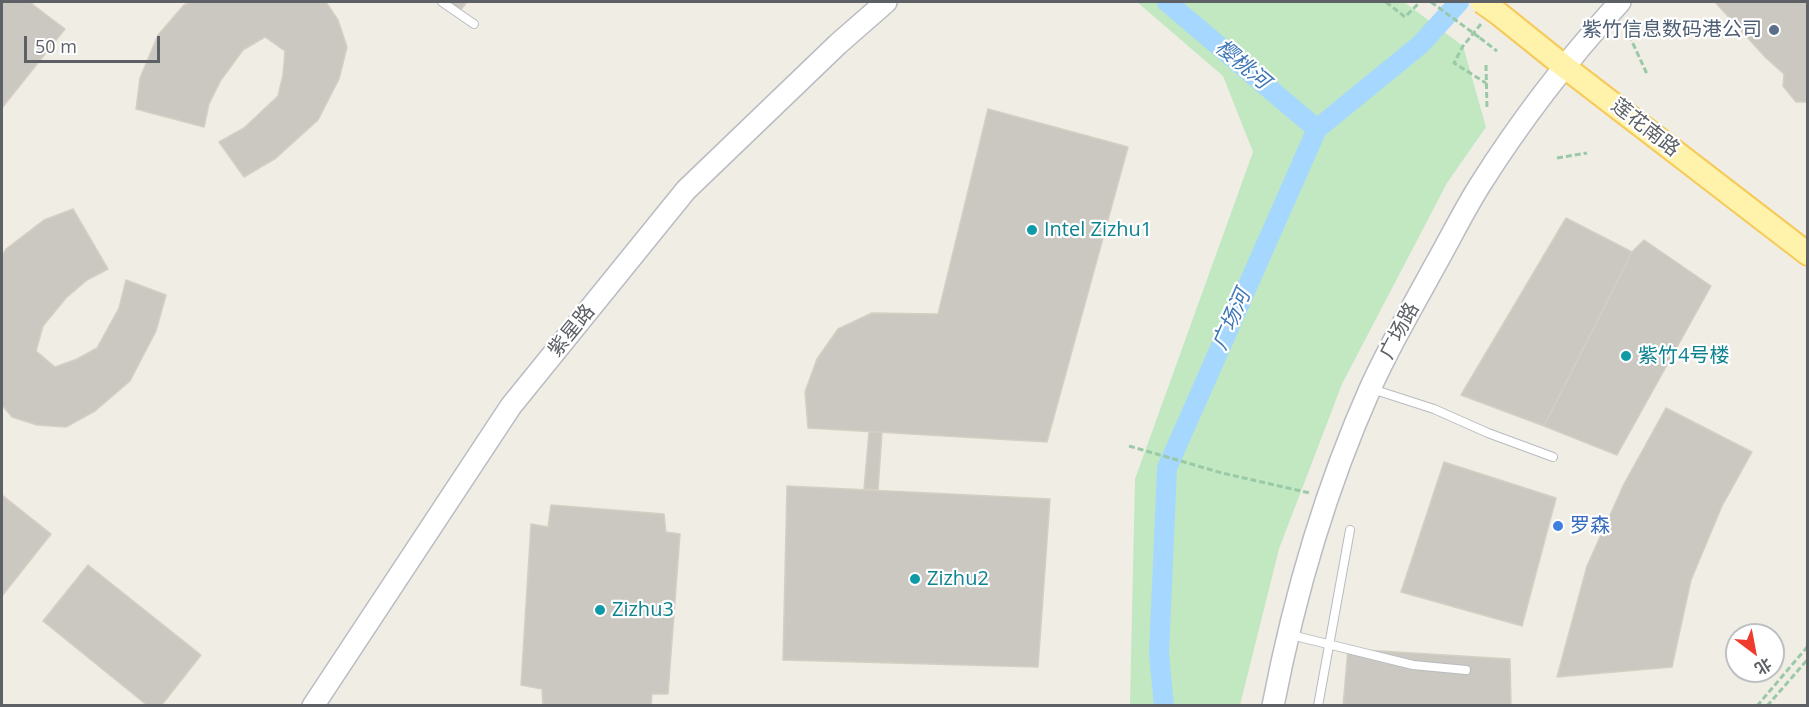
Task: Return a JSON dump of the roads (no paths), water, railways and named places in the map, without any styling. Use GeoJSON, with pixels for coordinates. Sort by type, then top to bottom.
{"type":"FeatureCollection","features":[{"type":"Feature","properties":{"kind":"main road","name":"莲花南路"},"geometry":{"type":"LineString","coordinates":[[1491,8],[1808,254]]}},
{"type":"Feature","properties":{"kind":"street","name":"紫星路"},"geometry":{"type":"LineString","coordinates":[[313,705],[511,406],[686,190],[838,44],[886,2]]}},
{"type":"Feature","properties":{"kind":"street","name":"广场路"},"geometry":{"type":"LineString","coordinates":[[1273,705],[1302,582],[1328,497],[1370,388],[1479,186],[1565,67],[1620,2]]}},
{"type":"Feature","properties":{"kind":"lane"},"geometry":{"type":"LineString","coordinates":[[442,2],[474,24]]}},
{"type":"Feature","properties":{"kind":"lane"},"geometry":{"type":"LineString","coordinates":[[1370,388],[1434,410],[1488,434],[1553,457]]}},
{"type":"Feature","properties":{"kind":"lane"},"geometry":{"type":"LineString","coordinates":[[1318,705],[1350,530]]}},
{"type":"Feature","properties":{"kind":"lane"},"geometry":{"type":"LineString","coordinates":[[1290,634],[1413,665],[1466,670]]}},
{"type":"Feature","properties":{"kind":"waterway","name":"樱桃河"},"geometry":{"type":"LineString","coordinates":[[1167,2],[1317,129]]}},
{"type":"Feature","properties":{"kind":"waterway","name":"广场河"},"geometry":{"type":"LineString","coordinates":[[1164,706],[1159,654],[1167,468],[1317,129],[1421,44],[1459,2]]}},
{"type":"Feature","properties":{"kind":"place","name":"紫竹信息数码港公司"},"geometry":{"type":"Point","coordinates":[1774,30]}},
{"type":"Feature","properties":{"kind":"place","name":"Intel Zizhu1"},"geometry":{"type":"Point","coordinates":[1032,230]}},
{"type":"Feature","properties":{"kind":"place","name":"紫竹4号楼"},"geometry":{"type":"Point","coordinates":[1626,356]}},
{"type":"Feature","properties":{"kind":"place","name":"罗森"},"geometry":{"type":"Point","coordinates":[1558,526]}},
{"type":"Feature","properties":{"kind":"place","name":"Zizhu2"},"geometry":{"type":"Point","coordinates":[915,579]}},
{"type":"Feature","properties":{"kind":"place","name":"Zizhu3"},"geometry":{"type":"Point","coordinates":[600,610]}}]}
